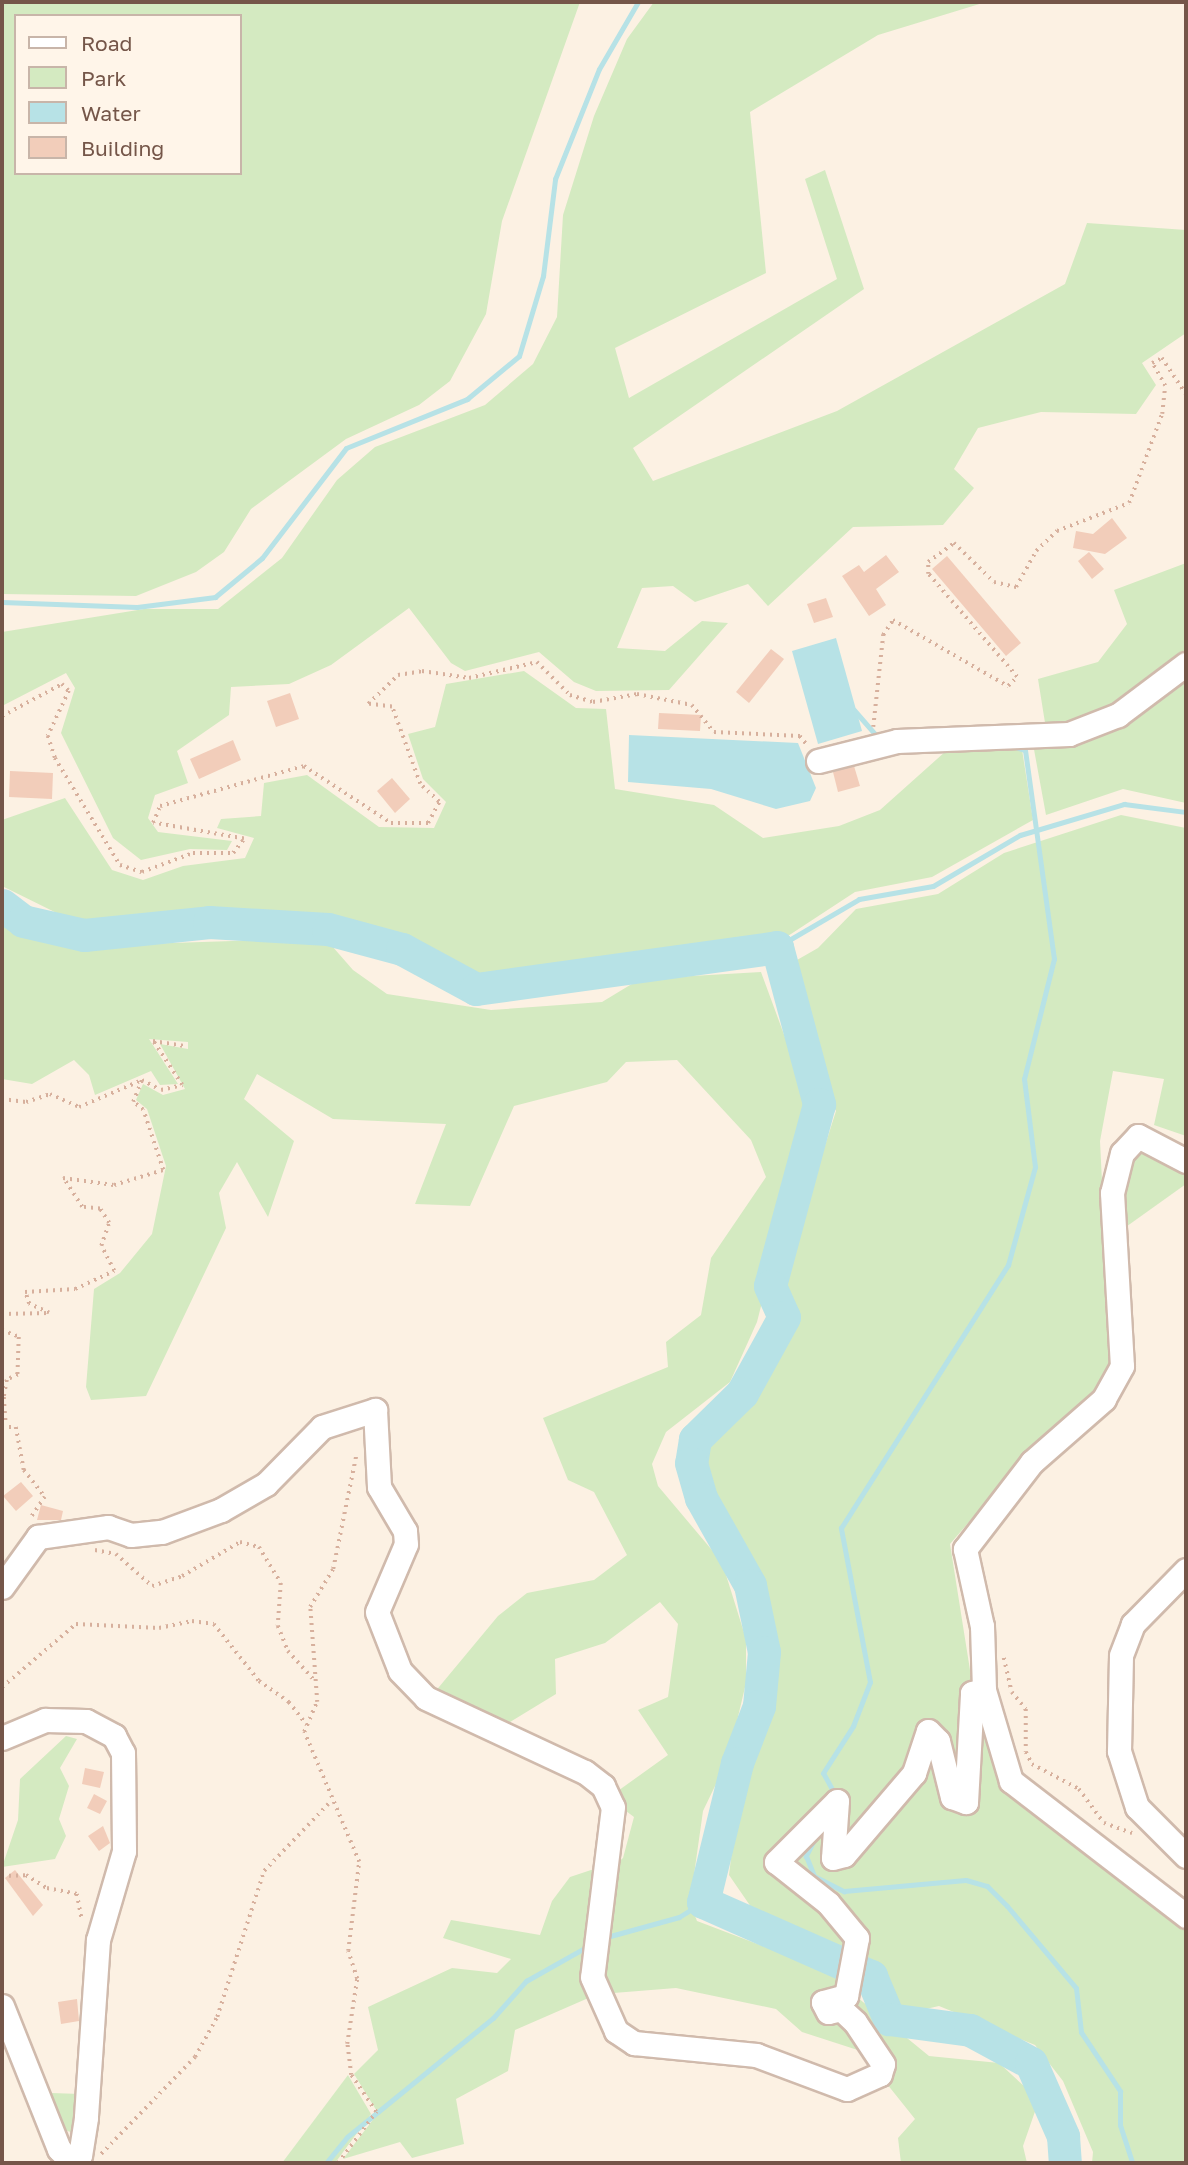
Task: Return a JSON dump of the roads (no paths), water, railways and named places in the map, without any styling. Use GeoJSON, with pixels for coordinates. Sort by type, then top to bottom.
{"type":"FeatureCollection","features":[{"type":"Feature","properties":{"kind":"street"},"geometry":{"type":"LineString","coordinates":[[819,757],[897,741],[1069,734],[1118,715],[1186,664]]}},
{"type":"Feature","properties":{"kind":"street"},"geometry":{"type":"LineString","coordinates":[[1186,1161],[1138,1136],[1122,1153],[1112,1193],[1122,1366],[1104,1399],[1032,1462],[965,1549],[982,1626],[984,1690],[1011,1781],[1186,1916]]}},
{"type":"Feature","properties":{"kind":"street"},"geometry":{"type":"LineString","coordinates":[[2,1587],[19,1555],[38,1537],[108,1527],[131,1535],[162,1532],[221,1510],[266,1484],[321,1427],[375,1410],[379,1487],[405,1531],[406,1544],[377,1612],[400,1671],[426,1698],[585,1772],[603,1786],[613,1807],[592,1977],[616,2031],[634,2043],[757,2055],[848,2090],[880,2074],[883,2064],[855,2022],[841,2009],[828,2012],[823,2002],[846,1996],[857,1938],[828,1903],[776,1862],[837,1801],[833,1858],[844,1855],[914,1773],[928,1731],[938,1741],[952,1797],[966,1802],[972,1693],[984,1690]]}},
{"type":"Feature","properties":{"kind":"street"},"geometry":{"type":"LineString","coordinates":[[1186,1570],[1133,1624],[1121,1656],[1119,1751],[1137,1807],[1186,1856]]}},
{"type":"Feature","properties":{"kind":"street"},"geometry":{"type":"LineString","coordinates":[[2,1738],[46,1720],[86,1721],[114,1736],[123,1754],[124,1851],[98,1940],[86,2118],[79,2161],[58,2149],[2,2006]]}},
{"type":"Feature","properties":{"kind":"water"},"geometry":{"type":"Polygon","coordinates":[[[836,638],[862,731],[818,744],[792,651],[836,638]]]}},
{"type":"Feature","properties":{"kind":"water"},"geometry":{"type":"Polygon","coordinates":[[[629,735],[798,743],[816,788],[810,801],[776,809],[711,789],[628,782],[629,735]]]}},
{"type":"Feature","properties":{"kind":"waterway"},"geometry":{"type":"LineString","coordinates":[[2,602],[137,607],[215,597],[262,558],[346,448],[467,399],[519,356],[543,276],[555,179],[599,69],[638,2]]}},
{"type":"Feature","properties":{"kind":"waterway"},"geometry":{"type":"LineString","coordinates":[[854,710],[880,740]]}},
{"type":"Feature","properties":{"kind":"waterway"},"geometry":{"type":"LineString","coordinates":[[829,1798],[832,1789],[823,1773],[853,1726],[870,1682],[841,1528],[1008,1265],[1035,1167],[1024,1079],[1054,959],[1025,750],[1012,746]]}},
{"type":"Feature","properties":{"kind":"waterway"},"geometry":{"type":"LineString","coordinates":[[892,751],[948,750]]}},
{"type":"Feature","properties":{"kind":"waterway"},"geometry":{"type":"LineString","coordinates":[[777,947],[859,899],[933,886],[1020,835],[1124,804],[1186,812]]}},
{"type":"Feature","properties":{"kind":"waterway"},"geometry":{"type":"LineString","coordinates":[[2,905],[23,921],[84,935],[209,922],[328,929],[402,949],[476,989],[777,947],[819,1104],[770,1286],[784,1317],[742,1393],[695,1439],[691,1463],[701,1498],[750,1585],[764,1652],[759,1706],[737,1763],[703,1902],[871,1976],[889,2019],[970,2030],[1031,2063],[1063,2136],[1065,2163]]}},
{"type":"Feature","properties":{"kind":"waterway"},"geometry":{"type":"LineString","coordinates":[[817,1834],[806,1856],[814,1876],[844,1891],[966,1880],[987,1886],[1007,1906],[1076,1988],[1081,2032],[1120,2091],[1120,2125],[1132,2163]]}},
{"type":"Feature","properties":{"kind":"waterway"},"geometry":{"type":"LineString","coordinates":[[603,1938],[679,1917],[703,1902]]}},
{"type":"Feature","properties":{"kind":"waterway"},"geometry":{"type":"LineString","coordinates":[[326,2163],[347,2137],[493,2018],[526,1981],[588,1946]]}}]}
